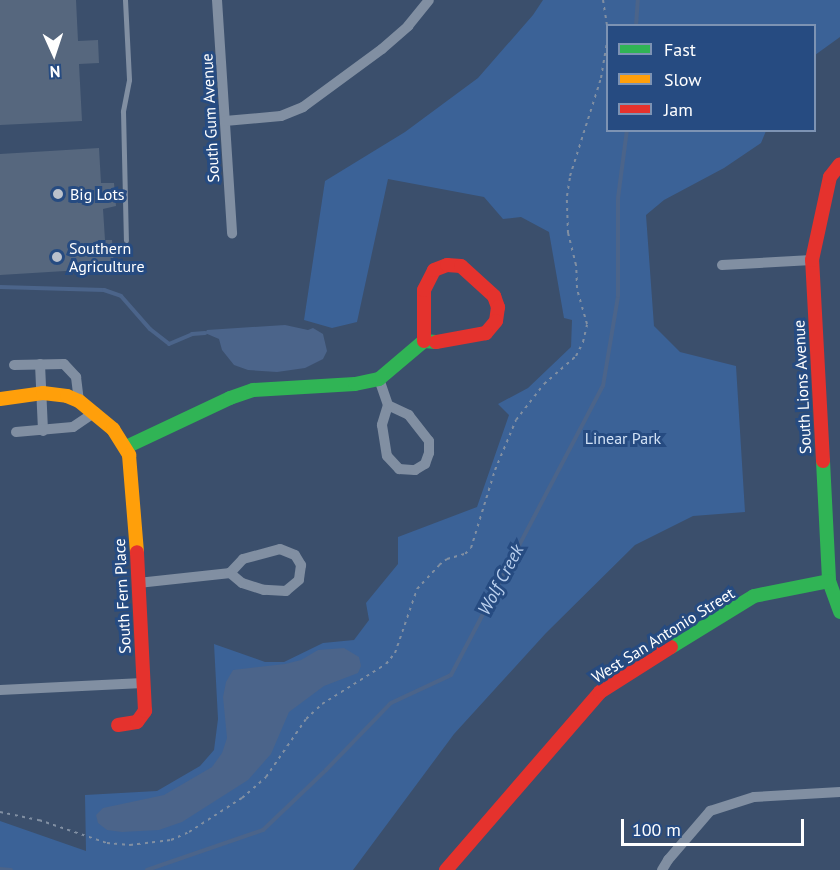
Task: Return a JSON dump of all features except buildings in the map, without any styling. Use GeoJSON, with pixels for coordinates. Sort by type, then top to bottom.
{"type":"FeatureCollection","features":[{"type":"Feature","properties":{"kind":"street","name":"South Gum Avenue"},"geometry":{"type":"LineString","coordinates":[[218,0],[232,234]]}},
{"type":"Feature","properties":{"kind":"street"},"geometry":{"type":"LineString","coordinates":[[225,121],[281,116],[303,107],[382,49],[408,26],[429,0]]}},
{"type":"Feature","properties":{"kind":"street","name":"South Lions Avenue"},"geometry":{"type":"LineString","coordinates":[[840,164],[830,177],[812,260],[829,581],[840,612]]}},
{"type":"Feature","properties":{"kind":"street"},"geometry":{"type":"LineString","coordinates":[[722,265],[812,260]]}},
{"type":"Feature","properties":{"kind":"street"},"geometry":{"type":"LineString","coordinates":[[0,399],[43,393],[67,396],[95,412],[113,429],[126,447],[230,398],[253,390],[355,384],[379,379],[424,341],[442,342],[486,333],[496,321],[498,307],[494,296],[460,266],[447,265],[434,270],[424,290],[424,341]]}},
{"type":"Feature","properties":{"kind":"street"},"geometry":{"type":"LineString","coordinates":[[14,365],[57,363],[69,367],[76,377],[79,401]]}},
{"type":"Feature","properties":{"kind":"street"},"geometry":{"type":"LineString","coordinates":[[40,364],[43,431]]}},
{"type":"Feature","properties":{"kind":"street"},"geometry":{"type":"LineString","coordinates":[[379,379],[388,405],[382,424],[387,456],[399,469],[416,470],[425,464],[429,453],[427,437],[410,415],[388,405]]}},
{"type":"Feature","properties":{"kind":"street"},"geometry":{"type":"LineString","coordinates":[[16,432],[73,427],[95,412]]}},
{"type":"Feature","properties":{"kind":"street","name":"South Fern Place"},"geometry":{"type":"LineString","coordinates":[[118,725],[132,723],[142,718],[145,711],[132,476],[126,447]]}},
{"type":"Feature","properties":{"kind":"street"},"geometry":{"type":"LineString","coordinates":[[138,583],[230,573],[243,559],[280,549],[295,555],[301,565],[299,580],[286,591],[264,590],[242,583],[230,573]]}},
{"type":"Feature","properties":{"kind":"street","name":"West San Antonio Street"},"geometry":{"type":"LineString","coordinates":[[447,870],[600,692],[754,596],[829,581]]}},
{"type":"Feature","properties":{"kind":"street"},"geometry":{"type":"LineString","coordinates":[[0,690],[143,684]]}},
{"type":"Feature","properties":{"kind":"street"},"geometry":{"type":"LineString","coordinates":[[662,870],[710,811],[754,797],[840,792]]}},
{"type":"Feature","properties":{"kind":"lane"},"geometry":{"type":"LineString","coordinates":[[125,0],[129,80],[123,111],[126,240]]}},
{"type":"Feature","properties":{"kind":"path"},"geometry":{"type":"LineString","coordinates":[[603,0],[606,24]]}},
{"type":"Feature","properties":{"kind":"path"},"geometry":{"type":"LineString","coordinates":[[0,812],[39,820],[106,843],[130,845],[171,840],[189,832],[242,798],[266,777],[314,711],[343,689],[386,664],[394,653],[417,589],[439,565],[447,559],[465,554],[471,548],[495,470],[516,420],[544,384],[576,356],[583,342],[587,324],[577,288],[576,265],[568,233],[567,196],[570,176],[601,78],[606,47]]}},
{"type":"Feature","properties":{"kind":"green space","name":"Linear Park"},"geometry":{"type":"Polygon","coordinates":[[[543,0],[840,0],[840,37],[816,54],[816,24],[606,24],[606,132],[766,132],[761,143],[724,168],[664,200],[646,215],[654,326],[680,352],[736,366],[745,512],[693,516],[635,545],[546,633],[454,734],[353,870],[0,870],[0,821],[86,851],[85,795],[157,791],[200,766],[214,750],[218,719],[214,644],[265,662],[284,662],[323,643],[354,640],[369,620],[366,603],[398,564],[398,537],[477,507],[509,415],[498,404],[528,388],[571,347],[572,320],[564,318],[549,232],[521,217],[503,219],[484,197],[388,179],[357,322],[332,328],[304,320],[325,181],[405,132],[478,78],[533,15],[543,0]]]}},
{"type":"Feature","properties":{"kind":"shaded area"},"geometry":{"type":"Polygon","coordinates":[[[285,325],[308,330],[313,328],[323,334],[327,351],[323,359],[305,368],[277,372],[248,370],[234,365],[222,350],[219,339],[205,333],[207,330],[285,325]]]}},
{"type":"Feature","properties":{"kind":"shaded area"},"geometry":{"type":"Polygon","coordinates":[[[344,648],[359,657],[361,666],[358,673],[324,686],[289,712],[271,754],[248,780],[182,822],[159,830],[122,832],[107,830],[98,823],[96,815],[103,808],[164,795],[212,767],[222,753],[227,738],[223,697],[226,682],[233,670],[285,664],[301,660],[318,650],[344,648]]]}},
{"type":"Feature","properties":{"kind":"waterway","name":"Wolf Creek"},"geometry":{"type":"LineString","coordinates":[[636,24],[638,0]]}},
{"type":"Feature","properties":{"kind":"waterway","name":"Wolf Creek"},"geometry":{"type":"LineString","coordinates":[[147,870],[263,830],[391,703],[451,675],[603,386],[618,296],[618,198],[627,132]]}},
{"type":"Feature","properties":{"kind":"waterway"},"geometry":{"type":"LineString","coordinates":[[0,287],[104,290],[121,296],[150,329],[169,344],[192,334],[205,333]]}},
{"type":"Feature","properties":{"kind":"waterway","name":"Wolf Creek"},"geometry":{"type":"LineString","coordinates":[[0,869],[11,870]]}},
{"type":"Feature","properties":{"kind":"traffic: fast"},"geometry":{"type":"LineString","coordinates":[[126,447],[230,398],[253,390],[355,384],[379,379],[424,341],[436,342]]}},
{"type":"Feature","properties":{"kind":"traffic: fast"},"geometry":{"type":"LineString","coordinates":[[823,461],[829,581],[840,612]]}},
{"type":"Feature","properties":{"kind":"traffic: fast"},"geometry":{"type":"LineString","coordinates":[[671,647],[754,596],[829,581]]}},
{"type":"Feature","properties":{"kind":"traffic: slow"},"geometry":{"type":"LineString","coordinates":[[0,399],[43,393],[67,396],[79,401],[113,429],[129,455],[137,552]]}},
{"type":"Feature","properties":{"kind":"traffic: jam"},"geometry":{"type":"LineString","coordinates":[[823,461],[812,260],[830,177],[840,164]]}},
{"type":"Feature","properties":{"kind":"traffic: jam"},"geometry":{"type":"LineString","coordinates":[[424,341],[424,290],[434,270],[447,265],[461,266],[494,296],[498,307],[496,321],[486,333],[436,342]]}},
{"type":"Feature","properties":{"kind":"traffic: jam"},"geometry":{"type":"LineString","coordinates":[[118,725],[137,722],[145,711],[137,552]]}},
{"type":"Feature","properties":{"kind":"traffic: jam"},"geometry":{"type":"LineString","coordinates":[[446,870],[600,692],[671,647]]}},
{"type":"Feature","properties":{"kind":"place","name":"Big Lots"},"geometry":{"type":"Point","coordinates":[58,194]}},
{"type":"Feature","properties":{"kind":"place","name":"Southern Agriculture"},"geometry":{"type":"Point","coordinates":[57,257]}}]}
